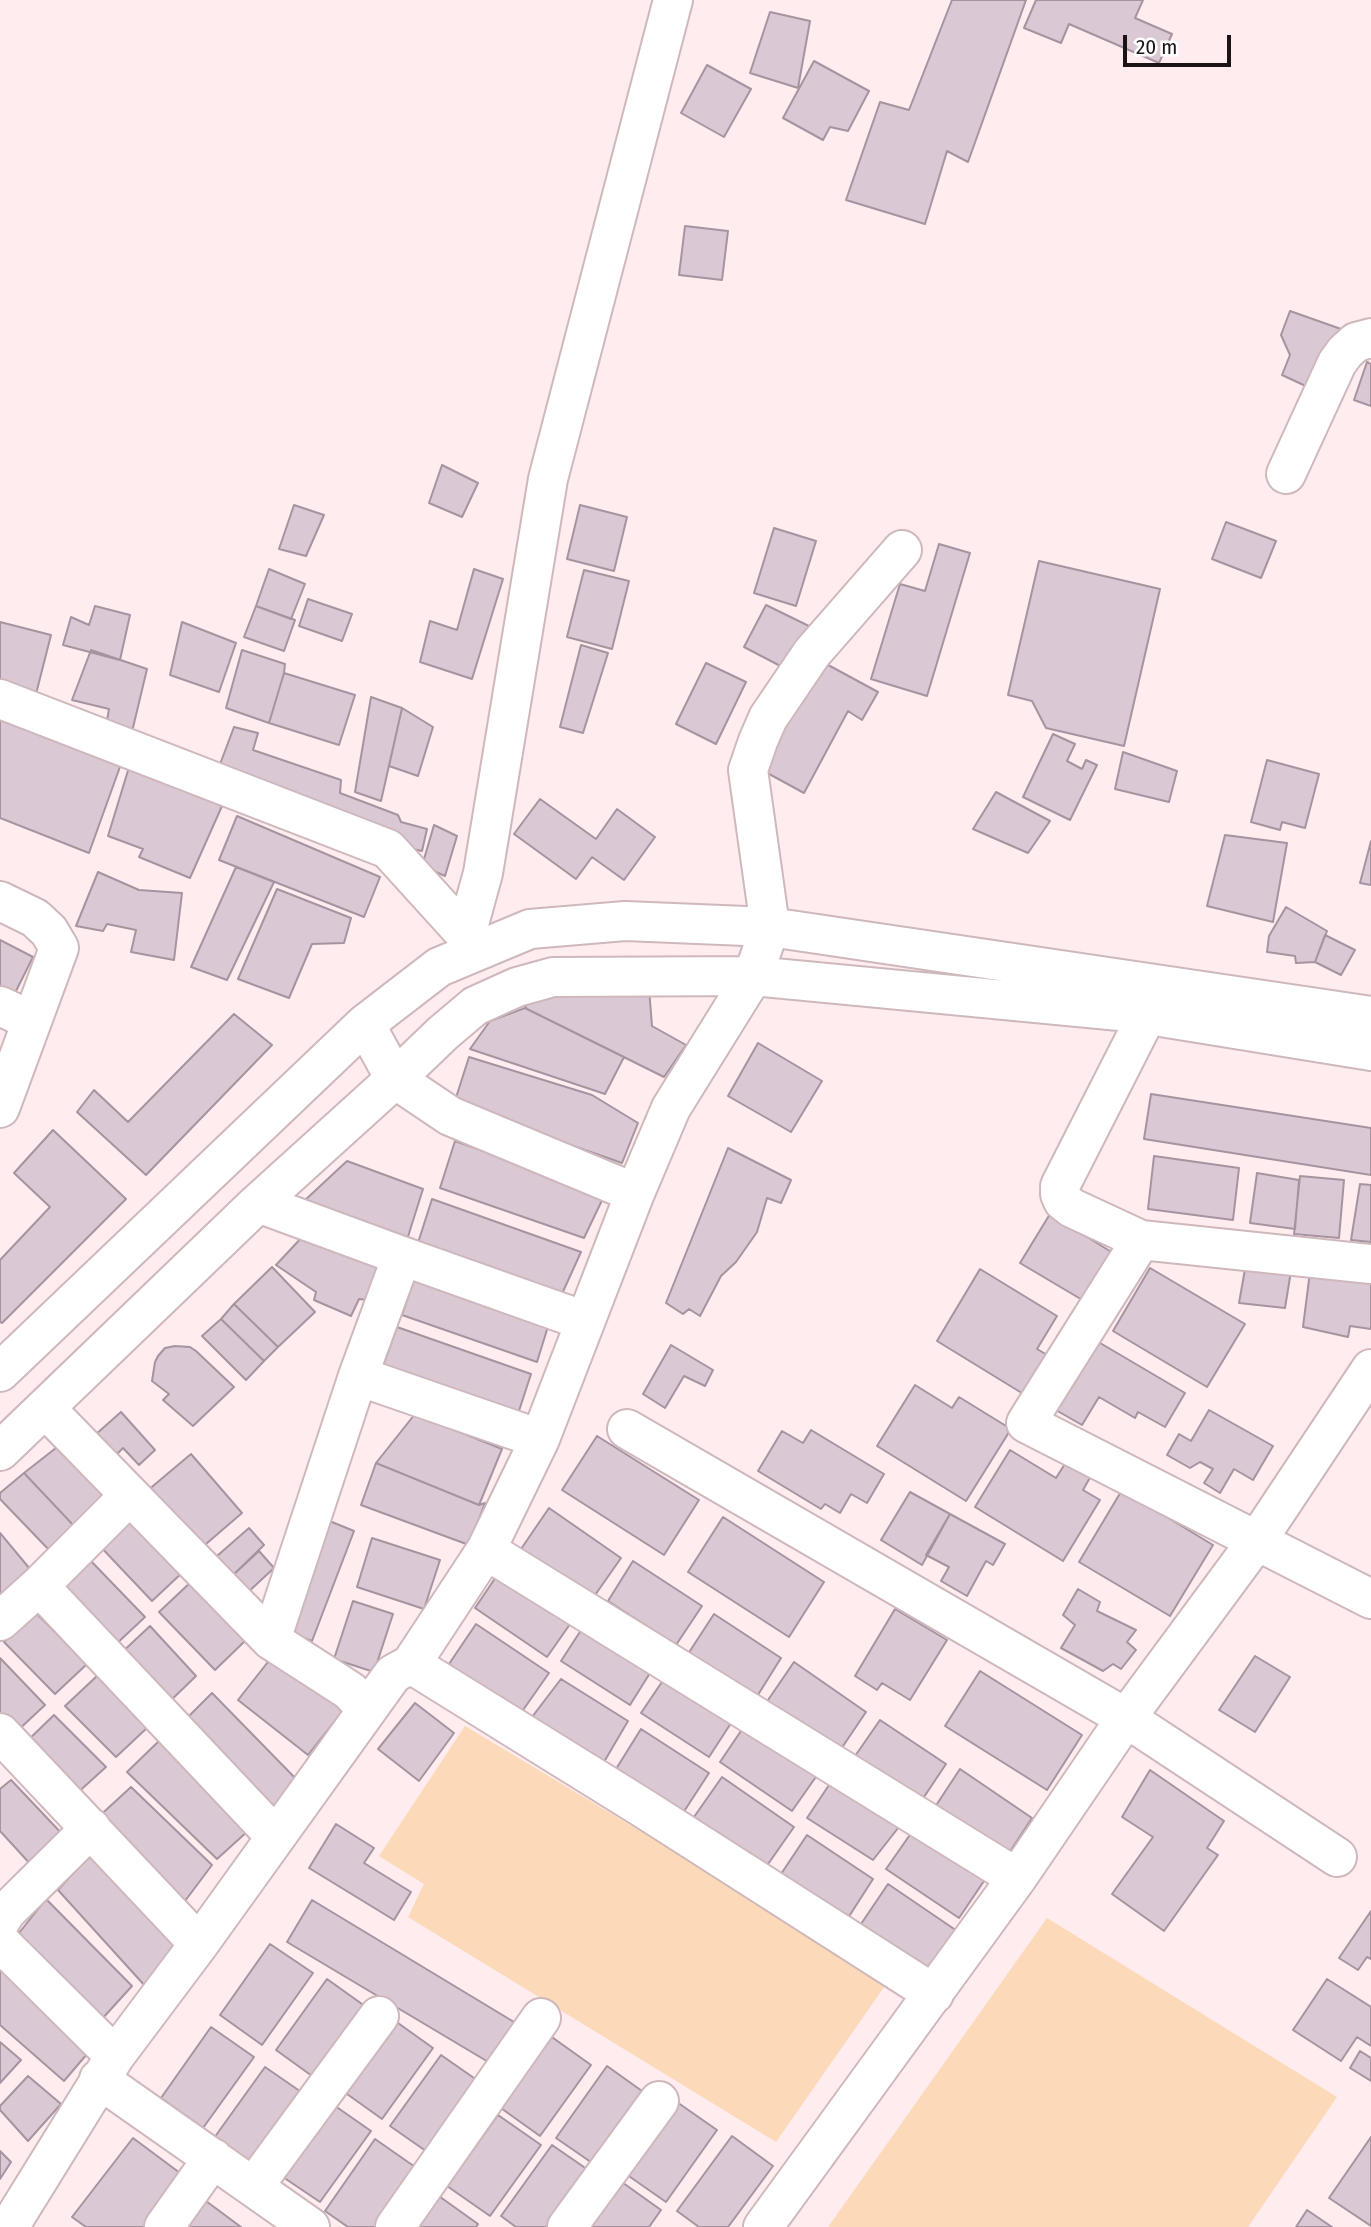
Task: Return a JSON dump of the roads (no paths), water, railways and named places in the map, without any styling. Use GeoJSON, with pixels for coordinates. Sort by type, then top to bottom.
{"type":"FeatureCollection","features":[{"type":"Feature","properties":{"kind":"street"},"geometry":{"type":"LineString","coordinates":[[472,943],[548,479],[673,0]]}},
{"type":"Feature","properties":{"kind":"street"},"geometry":{"type":"LineString","coordinates":[[1286,474],[1337,363],[1356,342],[1371,338]]}},
{"type":"Feature","properties":{"kind":"street"},"geometry":{"type":"LineString","coordinates":[[9,2227],[107,2068],[393,1674],[411,1664],[486,1550],[540,1439],[635,1193],[671,1108],[753,976],[770,927],[748,771],[758,741],[768,718],[812,653],[902,550]]}},
{"type":"Feature","properties":{"kind":"street"},"geometry":{"type":"LineString","coordinates":[[0,699],[388,849],[472,943]]}},
{"type":"Feature","properties":{"kind":"street"},"geometry":{"type":"LineString","coordinates":[[0,901],[35,918],[49,931],[59,948],[16,1013],[0,1108]]}},
{"type":"Feature","properties":{"kind":"street"},"geometry":{"type":"LineString","coordinates":[[7,1354],[365,1024],[472,943],[530,929],[612,922],[770,927],[1371,1016]]}},
{"type":"Feature","properties":{"kind":"street"},"geometry":{"type":"LineString","coordinates":[[0,1451],[258,1203],[475,1006],[517,987],[553,977],[753,976],[1147,1015],[1371,1051]]}},
{"type":"Feature","properties":{"kind":"street"},"geometry":{"type":"LineString","coordinates":[[1147,1015],[1060,1186],[1063,1201],[1072,1208],[1141,1240],[1371,1264]]}},
{"type":"Feature","properties":{"kind":"street"},"geometry":{"type":"LineString","coordinates":[[365,1024],[395,1079],[450,1116],[635,1193]]}},
{"type":"Feature","properties":{"kind":"street"},"geometry":{"type":"LineString","coordinates":[[258,1203],[585,1321]]}},
{"type":"Feature","properties":{"kind":"street"},"geometry":{"type":"LineString","coordinates":[[1141,1240],[1026,1423],[1371,1599]]}},
{"type":"Feature","properties":{"kind":"street"},"geometry":{"type":"LineString","coordinates":[[271,1640],[358,1377],[402,1256]]}},
{"type":"Feature","properties":{"kind":"street"},"geometry":{"type":"LineString","coordinates":[[763,2227],[1017,1878],[1126,1718],[1256,1542],[1371,1369]]}},
{"type":"Feature","properties":{"kind":"street"},"geometry":{"type":"LineString","coordinates":[[358,1377],[540,1439]]}},
{"type":"Feature","properties":{"kind":"street"},"geometry":{"type":"LineString","coordinates":[[45,1408],[271,1640],[349,1691],[367,1710]]}},
{"type":"Feature","properties":{"kind":"street"},"geometry":{"type":"LineString","coordinates":[[627,1429],[1126,1718],[1337,1857]]}},
{"type":"Feature","properties":{"kind":"street"},"geometry":{"type":"LineString","coordinates":[[0,1621],[130,1496]]}},
{"type":"Feature","properties":{"kind":"street"},"geometry":{"type":"LineString","coordinates":[[486,1550],[1017,1878]]}},
{"type":"Feature","properties":{"kind":"street"},"geometry":{"type":"LineString","coordinates":[[38,1586],[276,1837]]}},
{"type":"Feature","properties":{"kind":"street"},"geometry":{"type":"LineString","coordinates":[[411,1664],[934,1994]]}},
{"type":"Feature","properties":{"kind":"street"},"geometry":{"type":"LineString","coordinates":[[0,1733],[199,1944]]}},
{"type":"Feature","properties":{"kind":"street"},"geometry":{"type":"LineString","coordinates":[[0,1922],[6,1912],[91,1828]]}},
{"type":"Feature","properties":{"kind":"street"},"geometry":{"type":"LineString","coordinates":[[0,1942],[107,2068],[212,2158],[310,2227]]}},
{"type":"Feature","properties":{"kind":"street"},"geometry":{"type":"LineString","coordinates":[[254,2186],[379,2016]]}},
{"type":"Feature","properties":{"kind":"street"},"geometry":{"type":"LineString","coordinates":[[395,2227],[541,2018]]}},
{"type":"Feature","properties":{"kind":"street"},"geometry":{"type":"LineString","coordinates":[[567,2227],[659,2101]]}},
{"type":"Feature","properties":{"kind":"street"},"geometry":{"type":"LineString","coordinates":[[164,2227],[212,2158]]}}]}
